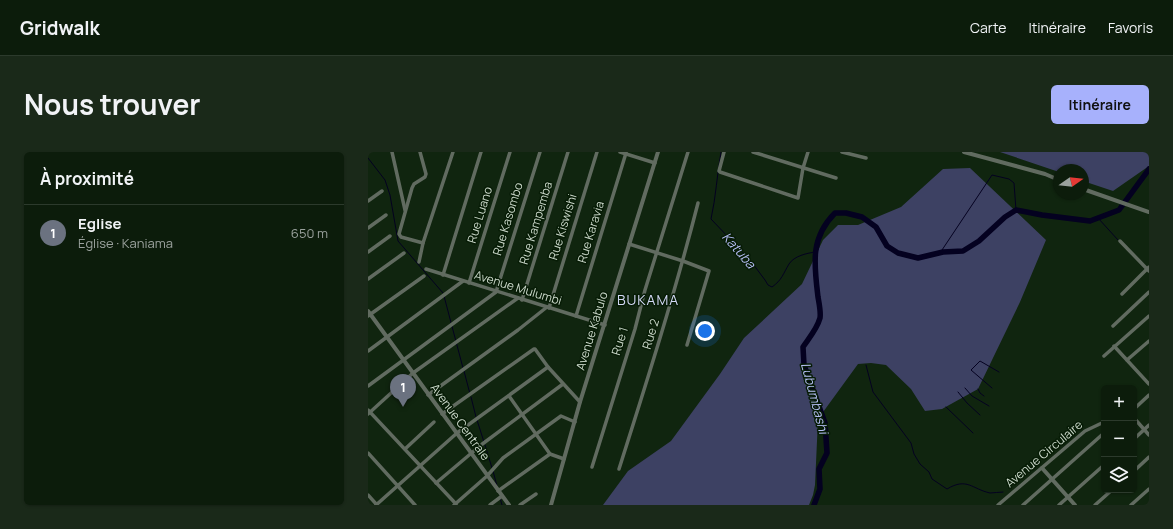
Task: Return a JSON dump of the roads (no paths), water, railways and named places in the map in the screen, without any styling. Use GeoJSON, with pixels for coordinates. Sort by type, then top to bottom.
{"type":"FeatureCollection","features":[{"type":"Feature","properties":{"kind":"street"},"geometry":{"type":"LineString","coordinates":[[392,152],[405,211]]}},
{"type":"Feature","properties":{"kind":"street"},"geometry":{"type":"LineString","coordinates":[[420,152],[426,174],[425,177],[414,184],[399,231],[399,236],[424,244]]}},
{"type":"Feature","properties":{"kind":"street"},"geometry":{"type":"LineString","coordinates":[[419,262],[452,152]]}},
{"type":"Feature","properties":{"kind":"street"},"geometry":{"type":"LineString","coordinates":[[443,275],[481,152]]}},
{"type":"Feature","properties":{"kind":"street","name":"Rue Luano"},"geometry":{"type":"LineString","coordinates":[[469,283],[510,152]]}},
{"type":"Feature","properties":{"kind":"street","name":"Rue Kasombo"},"geometry":{"type":"LineString","coordinates":[[496,292],[540,152]]}},
{"type":"Feature","properties":{"kind":"street","name":"Rue Kampemba"},"geometry":{"type":"LineString","coordinates":[[522,300],[568,152]]}},
{"type":"Feature","properties":{"kind":"street","name":"Rue Kiswishi"},"geometry":{"type":"LineString","coordinates":[[548,307],[597,152]]}},
{"type":"Feature","properties":{"kind":"street"},"geometry":{"type":"LineString","coordinates":[[620,152],[655,163]]}},
{"type":"Feature","properties":{"kind":"street","name":"Avenue Kabulo"},"geometry":{"type":"LineString","coordinates":[[551,505],[580,402],[658,152]]}},
{"type":"Feature","properties":{"kind":"street","name":"Rue 1"},"geometry":{"type":"LineString","coordinates":[[592,467],[602,440],[688,152]]}},
{"type":"Feature","properties":{"kind":"street"},"geometry":{"type":"LineString","coordinates":[[724,152],[720,171],[798,198],[802,168],[808,152]]}},
{"type":"Feature","properties":{"kind":"street"},"geometry":{"type":"LineString","coordinates":[[753,152],[836,178]]}},
{"type":"Feature","properties":{"kind":"street"},"geometry":{"type":"LineString","coordinates":[[842,152],[866,158]]}},
{"type":"Feature","properties":{"kind":"street"},"geometry":{"type":"LineString","coordinates":[[964,152],[1053,177]]}},
{"type":"Feature","properties":{"kind":"street","name":"Rue Karavia"},"geometry":{"type":"LineString","coordinates":[[576,316],[626,154]]}},
{"type":"Feature","properties":{"kind":"street"},"geometry":{"type":"LineString","coordinates":[[1089,190],[1149,212]]}},
{"type":"Feature","properties":{"kind":"street"},"geometry":{"type":"LineString","coordinates":[[368,201],[382,191]]}},
{"type":"Feature","properties":{"kind":"street","name":"Rue 2"},"geometry":{"type":"LineString","coordinates":[[619,469],[661,337],[698,203]]}},
{"type":"Feature","properties":{"kind":"street"},"geometry":{"type":"LineString","coordinates":[[368,228],[386,215]]}},
{"type":"Feature","properties":{"kind":"street"},"geometry":{"type":"LineString","coordinates":[[368,252],[390,236]]}},
{"type":"Feature","properties":{"kind":"street"},"geometry":{"type":"LineString","coordinates":[[1120,240],[1148,269],[1122,294]]}},
{"type":"Feature","properties":{"kind":"street"},"geometry":{"type":"LineString","coordinates":[[629,244],[709,271],[687,345]]}},
{"type":"Feature","properties":{"kind":"street"},"geometry":{"type":"LineString","coordinates":[[368,279],[404,253]]}},
{"type":"Feature","properties":{"kind":"street","name":"Avenue Mulumbi"},"geometry":{"type":"LineString","coordinates":[[426,269],[463,282],[605,325]]}},
{"type":"Feature","properties":{"kind":"street"},"geometry":{"type":"LineString","coordinates":[[369,313],[424,276]]}},
{"type":"Feature","properties":{"kind":"street"},"geometry":{"type":"LineString","coordinates":[[368,351],[463,282]]}},
{"type":"Feature","properties":{"kind":"street"},"geometry":{"type":"LineString","coordinates":[[368,386],[496,292]]}},
{"type":"Feature","properties":{"kind":"street"},"geometry":{"type":"LineString","coordinates":[[1113,326],[1149,292]]}},
{"type":"Feature","properties":{"kind":"street"},"geometry":{"type":"LineString","coordinates":[[518,298],[413,373],[369,412],[455,504],[487,476],[503,458],[561,416],[575,422]]}},
{"type":"Feature","properties":{"kind":"street"},"geometry":{"type":"LineString","coordinates":[[428,395],[548,307]]}},
{"type":"Feature","properties":{"kind":"street","name":"Avenue Centrale"},"geometry":{"type":"LineString","coordinates":[[369,313],[509,505]]}},
{"type":"Feature","properties":{"kind":"street"},"geometry":{"type":"LineString","coordinates":[[1104,356],[1149,316]]}},
{"type":"Feature","properties":{"kind":"street"},"geometry":{"type":"LineString","coordinates":[[1127,360],[1149,340]]}},
{"type":"Feature","properties":{"kind":"street"},"geometry":{"type":"LineString","coordinates":[[1114,346],[1149,384]]}},
{"type":"Feature","properties":{"kind":"street"},"geometry":{"type":"LineString","coordinates":[[442,414],[534,349],[548,367],[580,402]]}},
{"type":"Feature","properties":{"kind":"street"},"geometry":{"type":"LineString","coordinates":[[368,495],[377,505],[457,433],[548,367]]}},
{"type":"Feature","properties":{"kind":"street"},"geometry":{"type":"LineString","coordinates":[[436,483],[471,453],[563,384]]}},
{"type":"Feature","properties":{"kind":"street"},"geometry":{"type":"LineString","coordinates":[[509,396],[550,454],[564,459]]}},
{"type":"Feature","properties":{"kind":"street"},"geometry":{"type":"LineString","coordinates":[[1137,406],[1149,396]]}},
{"type":"Feature","properties":{"kind":"street"},"geometry":{"type":"LineString","coordinates":[[1136,421],[1149,435]]}},
{"type":"Feature","properties":{"kind":"street"},"geometry":{"type":"LineString","coordinates":[[405,449],[434,422]]}},
{"type":"Feature","properties":{"kind":"street","name":"Avenue Circulaire"},"geometry":{"type":"LineString","coordinates":[[998,505],[1085,430],[1101,423]]}},
{"type":"Feature","properties":{"kind":"street"},"geometry":{"type":"LineString","coordinates":[[1137,436],[1149,426]]}},
{"type":"Feature","properties":{"kind":"street"},"geometry":{"type":"LineString","coordinates":[[1023,505],[1101,436]]}},
{"type":"Feature","properties":{"kind":"street"},"geometry":{"type":"LineString","coordinates":[[368,453],[415,505]]}},
{"type":"Feature","properties":{"kind":"street"},"geometry":{"type":"LineString","coordinates":[[498,491],[550,454]]}},
{"type":"Feature","properties":{"kind":"street"},"geometry":{"type":"LineString","coordinates":[[1137,468],[1149,458]]}},
{"type":"Feature","properties":{"kind":"street"},"geometry":{"type":"LineString","coordinates":[[1042,468],[1075,505]]}},
{"type":"Feature","properties":{"kind":"street"},"geometry":{"type":"LineString","coordinates":[[1059,505],[1101,468]]}},
{"type":"Feature","properties":{"kind":"street"},"geometry":{"type":"LineString","coordinates":[[1131,505],[1149,489]]}},
{"type":"Feature","properties":{"kind":"street"},"geometry":{"type":"LineString","coordinates":[[1095,505],[1109,493]]}},
{"type":"Feature","properties":{"kind":"street"},"geometry":{"type":"LineString","coordinates":[[520,505],[536,494]]}},
{"type":"Feature","properties":{"kind":"street"},"geometry":{"type":"LineString","coordinates":[[490,505],[502,496]]}},
{"type":"Feature","properties":{"kind":"waterway","name":"Katuba"},"geometry":{"type":"LineString","coordinates":[[721,152],[711,219],[750,260],[768,285],[772,287],[778,282],[791,261],[805,254],[816,252]]}},
{"type":"Feature","properties":{"kind":"waterway"},"geometry":{"type":"LineString","coordinates":[[368,158],[385,180],[390,195],[398,241],[443,293]]}},
{"type":"Feature","properties":{"kind":"waterway","name":"Lubumbashi"},"geometry":{"type":"LineString","coordinates":[[814,505],[820,489],[819,469],[827,453],[825,423],[804,365],[803,347],[815,330],[820,318],[815,273],[816,252],[821,232],[835,213],[846,213],[862,217],[876,227],[887,246],[898,253],[918,258],[943,252],[963,251],[979,241],[1005,217],[1016,210],[1090,221],[1119,210],[1149,169]]}},
{"type":"Feature","properties":{"kind":"waterway"},"geometry":{"type":"LineString","coordinates":[[940,253],[992,175],[1009,179],[1014,183],[1016,210]]}},
{"type":"Feature","properties":{"kind":"waterway"},"geometry":{"type":"LineString","coordinates":[[1098,218],[1118,240]]}},
{"type":"Feature","properties":{"kind":"waterway"},"geometry":{"type":"LineString","coordinates":[[444,296],[463,368]]}},
{"type":"Feature","properties":{"kind":"waterway"},"geometry":{"type":"LineString","coordinates":[[992,388],[971,370],[980,361],[999,372]]}},
{"type":"Feature","properties":{"kind":"waterway"},"geometry":{"type":"LineString","coordinates":[[866,365],[873,392],[911,443],[914,454],[920,464],[929,472],[932,479],[947,489],[960,484],[965,484],[990,493],[1003,492]]}},
{"type":"Feature","properties":{"kind":"waterway"},"geometry":{"type":"LineString","coordinates":[[464,371],[470,394]]}},
{"type":"Feature","properties":{"kind":"waterway"},"geometry":{"type":"LineString","coordinates":[[965,388],[972,396],[989,406]]}},
{"type":"Feature","properties":{"kind":"waterway"},"geometry":{"type":"LineString","coordinates":[[978,389],[984,396]]}},
{"type":"Feature","properties":{"kind":"waterway"},"geometry":{"type":"LineString","coordinates":[[958,392],[980,415]]}},
{"type":"Feature","properties":{"kind":"waterway"},"geometry":{"type":"LineString","coordinates":[[471,397],[476,417]]}},
{"type":"Feature","properties":{"kind":"waterway"},"geometry":{"type":"LineString","coordinates":[[946,407],[973,433]]}},
{"type":"Feature","properties":{"kind":"waterway"},"geometry":{"type":"LineString","coordinates":[[477,420],[484,442]]}},
{"type":"Feature","properties":{"kind":"waterway"},"geometry":{"type":"LineString","coordinates":[[485,445],[492,468]]}},
{"type":"Feature","properties":{"kind":"waterway"},"geometry":{"type":"LineString","coordinates":[[493,471],[497,486]]}},
{"type":"Feature","properties":{"kind":"waterway"},"geometry":{"type":"LineString","coordinates":[[500,498],[502,505]]}},
{"type":"Feature","properties":{"kind":"place","name":"Eglise"},"geometry":{"type":"Point","coordinates":[403,407]}},
{"type":"Feature","properties":{"kind":"district","name":"BUKAMA"},"geometry":{"type":"Point","coordinates":[648,300]}}]}
